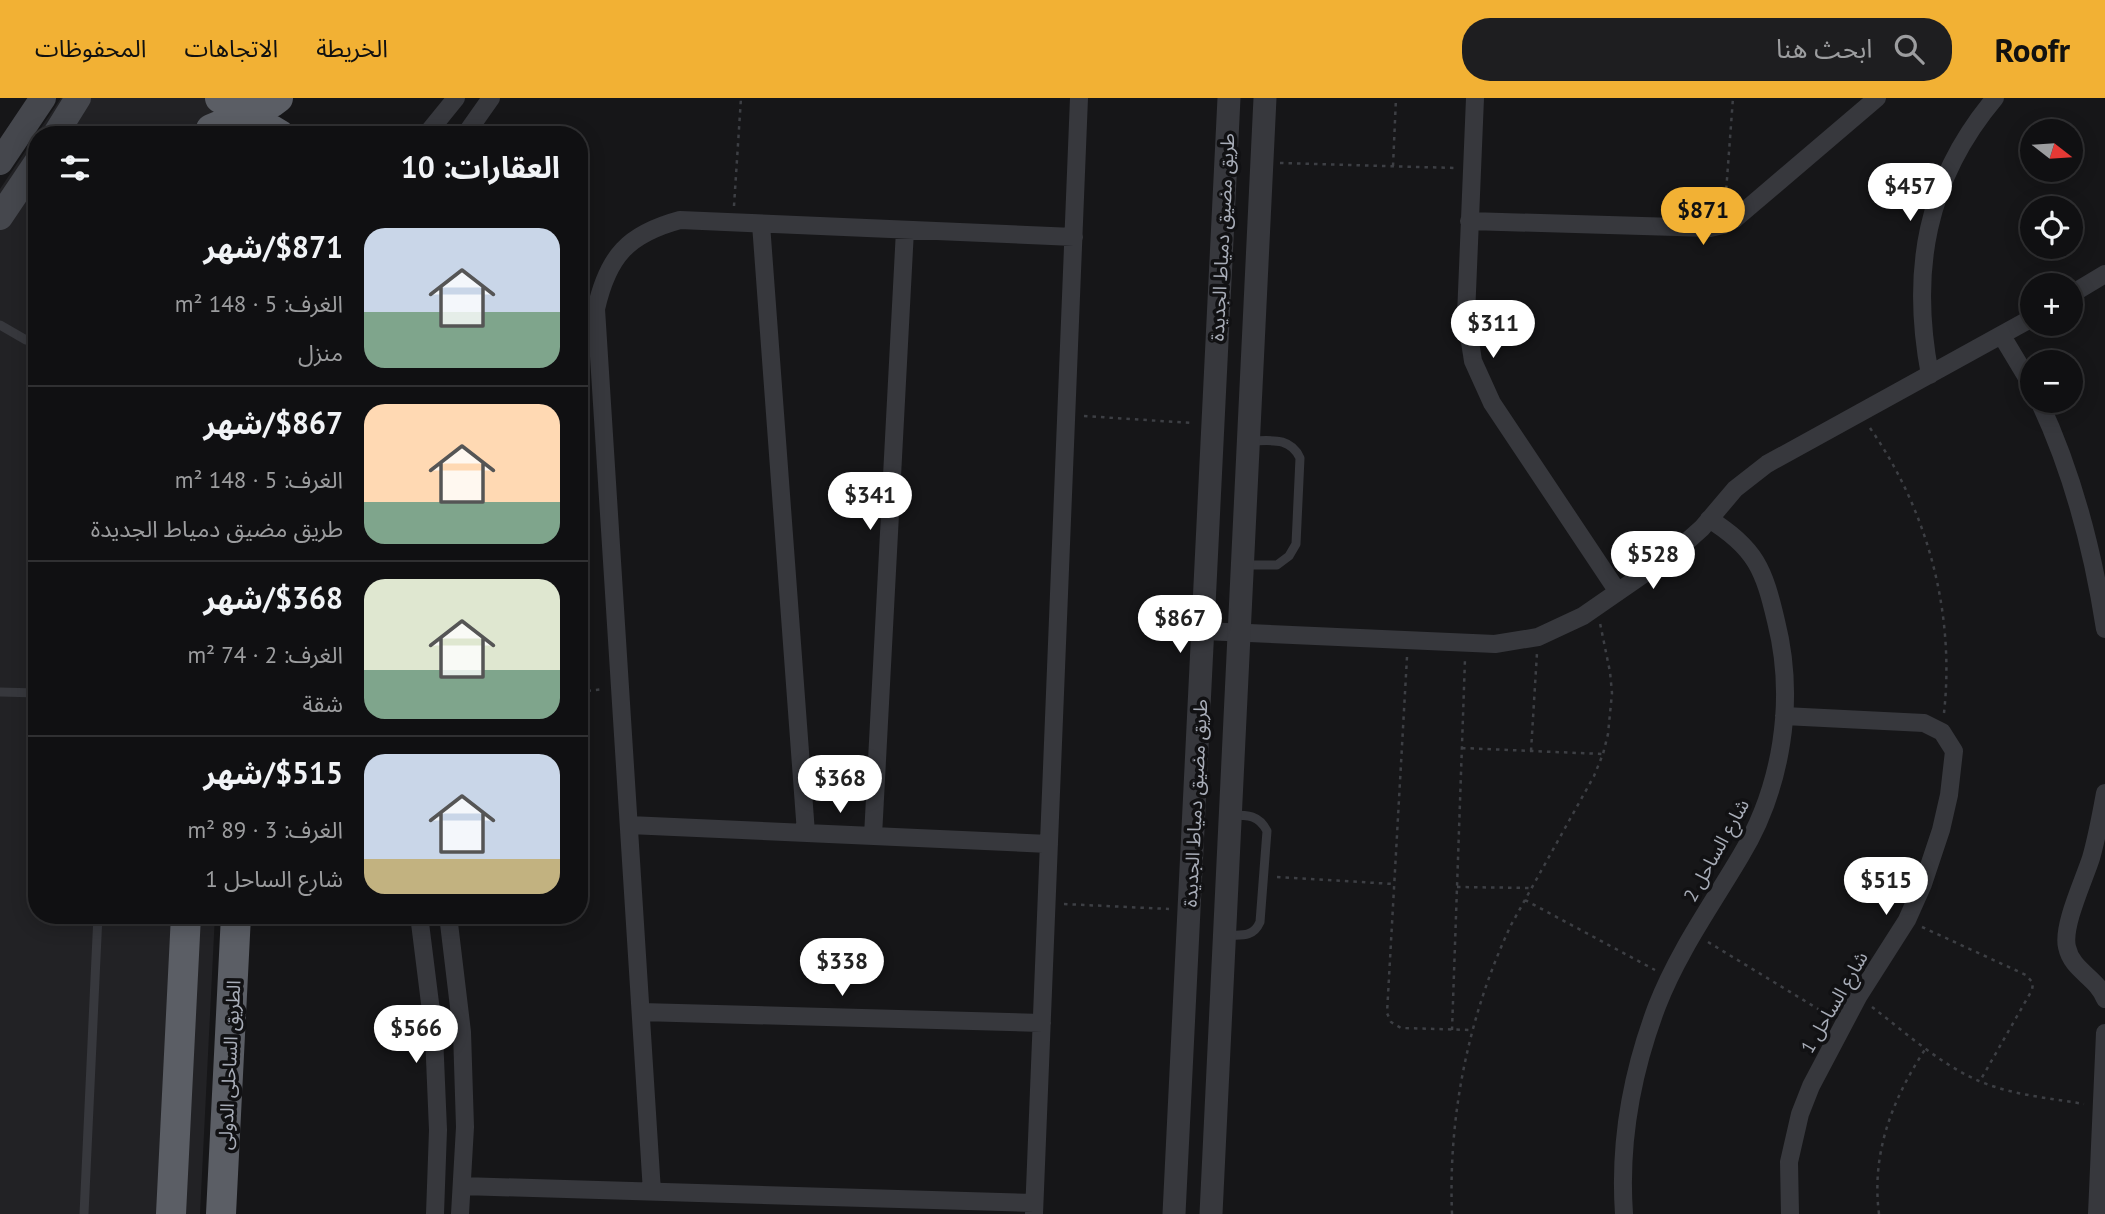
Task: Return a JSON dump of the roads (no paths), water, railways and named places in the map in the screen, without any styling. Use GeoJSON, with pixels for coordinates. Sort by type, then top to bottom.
{"type":"FeatureCollection","features":[{"type":"Feature","properties":{"kind":"highway"},"geometry":{"type":"LineString","coordinates":[[212,126],[214,98]]}},
{"type":"Feature","properties":{"kind":"highway"},"geometry":{"type":"LineString","coordinates":[[220,98],[231,106],[253,109],[264,107],[280,98],[280,126]]}},
{"type":"Feature","properties":{"kind":"highway"},"geometry":{"type":"LineString","coordinates":[[230,126],[242,122],[264,126]]}},
{"type":"Feature","properties":{"kind":"highway"},"geometry":{"type":"LineString","coordinates":[[171,1214],[186,924]]}},
{"type":"Feature","properties":{"kind":"highway","name":"الطريق الساحلى الدولى"},"geometry":{"type":"LineString","coordinates":[[221,1214],[236,924]]}},
{"type":"Feature","properties":{"kind":"main road"},"geometry":{"type":"LineString","coordinates":[[0,162],[43,98]]}},
{"type":"Feature","properties":{"kind":"main road"},"geometry":{"type":"LineString","coordinates":[[61,126],[78,98]]}},
{"type":"Feature","properties":{"kind":"main road"},"geometry":{"type":"LineString","coordinates":[[0,217],[28,181]]}},
{"type":"Feature","properties":{"kind":"street"},"geometry":{"type":"LineString","coordinates":[[433,126],[456,98]]}},
{"type":"Feature","properties":{"kind":"street"},"geometry":{"type":"LineString","coordinates":[[472,126],[491,98]]}},
{"type":"Feature","properties":{"kind":"street"},"geometry":{"type":"LineString","coordinates":[[462,1186],[1034,1208],[1079,98]]}},
{"type":"Feature","properties":{"kind":"street","name":"طريق مضيق دمياط الجديدة"},"geometry":{"type":"LineString","coordinates":[[1174,1214],[1229,98]]}},
{"type":"Feature","properties":{"kind":"street","name":"طريق مضيق دمياط الجديدة"},"geometry":{"type":"LineString","coordinates":[[1211,1214],[1265,98]]}},
{"type":"Feature","properties":{"kind":"street"},"geometry":{"type":"LineString","coordinates":[[1475,98],[1465,316],[1469,346],[1478,376],[1492,403],[1618,592]]}},
{"type":"Feature","properties":{"kind":"street"},"geometry":{"type":"LineString","coordinates":[[1469,221],[1710,228],[1723,225],[1735,219],[1877,98]]}},
{"type":"Feature","properties":{"kind":"street"},"geometry":{"type":"LineString","coordinates":[[1930,375],[1920,303],[1928,230],[1938,195],[1952,162],[1995,98]]}},
{"type":"Feature","properties":{"kind":"street"},"geometry":{"type":"LineString","coordinates":[[652,1192],[596,309],[602,283],[614,260],[632,240],[655,227],[680,220],[1074,237]]}},
{"type":"Feature","properties":{"kind":"street"},"geometry":{"type":"LineString","coordinates":[[761,224],[806,833]]}},
{"type":"Feature","properties":{"kind":"street"},"geometry":{"type":"LineString","coordinates":[[873,836],[905,230]]}},
{"type":"Feature","properties":{"kind":"street"},"geometry":{"type":"LineString","coordinates":[[2083,287],[2105,274]]}},
{"type":"Feature","properties":{"kind":"street"},"geometry":{"type":"LineString","coordinates":[[1203,631],[1495,644],[1538,637],[1568,624],[1596,607],[1674,553],[1749,477],[1787,453],[2020,325]]}},
{"type":"Feature","properties":{"kind":"street"},"geometry":{"type":"LineString","coordinates":[[2002,336],[2020,366]]}},
{"type":"Feature","properties":{"kind":"street"},"geometry":{"type":"LineString","coordinates":[[2045,413],[2072,484],[2092,558],[2105,629]]}},
{"type":"Feature","properties":{"kind":"street","name":"شارع الساحل 2"},"geometry":{"type":"LineString","coordinates":[[1624,1214],[1625,1143],[1633,1086],[1648,1031],[1670,977],[1693,933],[1741,856],[1763,812],[1777,765],[1784,716],[1785,676],[1780,637],[1763,573],[1750,551],[1731,533],[1709,519]]}},
{"type":"Feature","properties":{"kind":"street","name":"شارع الساحل 1"},"geometry":{"type":"LineString","coordinates":[[1784,716],[1924,723],[1942,732],[1951,744],[1955,759],[1949,795],[1930,865],[1907,920],[1858,997],[1811,1086],[1797,1126],[1790,1162],[1790,1214]]}},
{"type":"Feature","properties":{"kind":"street"},"geometry":{"type":"LineString","coordinates":[[2105,793],[2092,855],[2069,920],[2066,938],[2069,955],[2098,984],[2105,999]]}},
{"type":"Feature","properties":{"kind":"street"},"geometry":{"type":"LineString","coordinates":[[629,825],[1049,844]]}},
{"type":"Feature","properties":{"kind":"street"},"geometry":{"type":"LineString","coordinates":[[420,924],[434,1035],[438,1130],[435,1214]]}},
{"type":"Feature","properties":{"kind":"street"},"geometry":{"type":"LineString","coordinates":[[449,924],[462,1032],[465,1127],[460,1214]]}},
{"type":"Feature","properties":{"kind":"street"},"geometry":{"type":"LineString","coordinates":[[640,1012],[1042,1023]]}},
{"type":"Feature","properties":{"kind":"street"},"geometry":{"type":"LineString","coordinates":[[2097,1214],[2105,1032]]}},
{"type":"Feature","properties":{"kind":"lane"},"geometry":{"type":"LineString","coordinates":[[0,325],[28,340]]}},
{"type":"Feature","properties":{"kind":"lane"},"geometry":{"type":"LineString","coordinates":[[1242,565],[1278,565],[1296,544],[1300,457],[1284,441],[1249,441]]}},
{"type":"Feature","properties":{"kind":"lane"},"geometry":{"type":"LineString","coordinates":[[0,692],[28,693]]}},
{"type":"Feature","properties":{"kind":"lane"},"geometry":{"type":"LineString","coordinates":[[1224,935],[1248,935],[1258,927],[1267,831],[1255,817],[1230,816]]}},
{"type":"Feature","properties":{"kind":"lane"},"geometry":{"type":"LineString","coordinates":[[84,1214],[98,924]]}}]}
